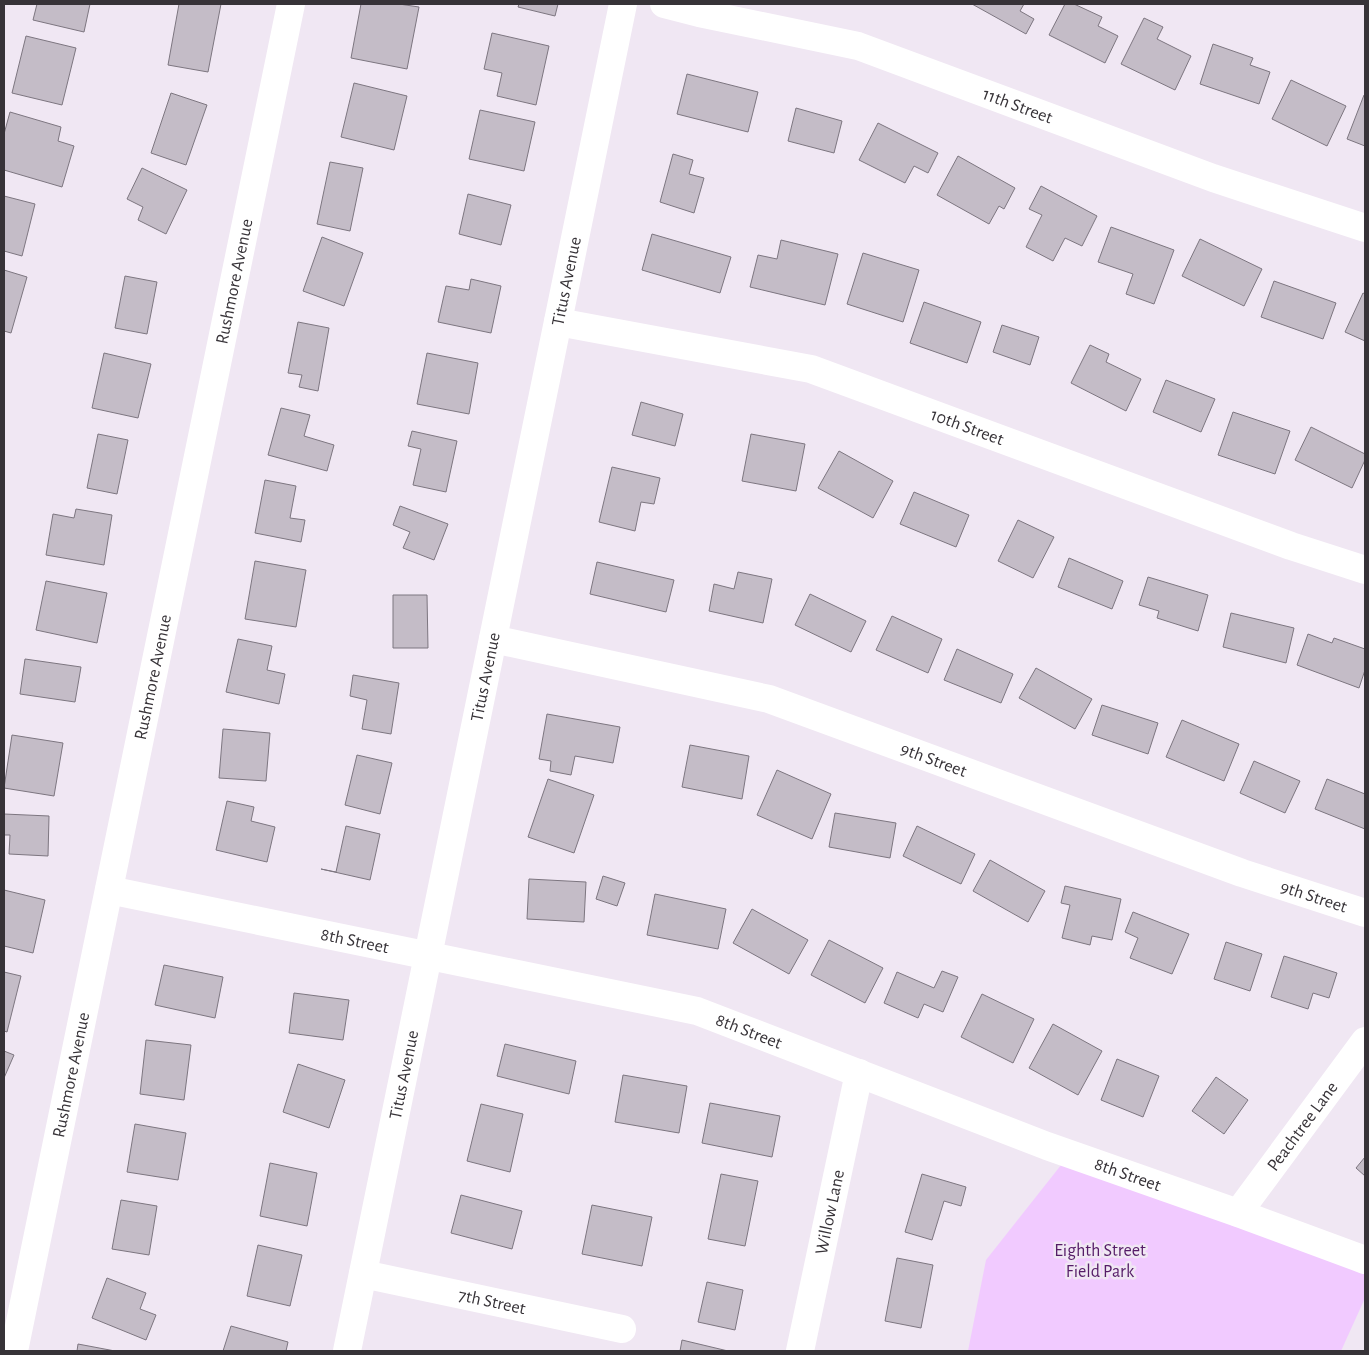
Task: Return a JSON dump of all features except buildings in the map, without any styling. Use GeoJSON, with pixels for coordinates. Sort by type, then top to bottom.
{"type":"FeatureCollection","features":[{"type":"Feature","properties":{"kind":"street","name":"Rushmore Avenue"},"geometry":{"type":"LineString","coordinates":[[14,1351],[291,4]]}},
{"type":"Feature","properties":{"kind":"street","name":"Titus Avenue"},"geometry":{"type":"LineString","coordinates":[[347,1351],[624,4]]}},
{"type":"Feature","properties":{"kind":"street","name":"11th Street"},"geometry":{"type":"LineString","coordinates":[[664,4],[858,46],[1214,178],[1365,228]]}},
{"type":"Feature","properties":{"kind":"street","name":"10th Street"},"geometry":{"type":"LineString","coordinates":[[558,322],[811,369],[1291,546],[1365,570]]}},
{"type":"Feature","properties":{"kind":"street","name":"9th Street"},"geometry":{"type":"LineString","coordinates":[[493,639],[769,699],[1242,873],[1365,912]]}},
{"type":"Feature","properties":{"kind":"street","name":"8th Street"},"geometry":{"type":"LineString","coordinates":[[109,890],[697,1011],[1047,1146],[1365,1260]]}},
{"type":"Feature","properties":{"kind":"street","name":"Peachtree Lane"},"geometry":{"type":"LineString","coordinates":[[1238,1213],[1365,1041]]}},
{"type":"Feature","properties":{"kind":"street","name":"Willow Lane"},"geometry":{"type":"LineString","coordinates":[[800,1351],[859,1073]]}},
{"type":"Feature","properties":{"kind":"street","name":"7th Street"},"geometry":{"type":"LineString","coordinates":[[363,1274],[622,1329]]}},
{"type":"Feature","properties":{"kind":"green space","name":"Eighth Street Field Park"},"geometry":{"type":"Polygon","coordinates":[[[1069,1155],[1365,1260],[1365,1298],[1341,1351],[968,1351],[986,1260],[1069,1155]]]}}]}
